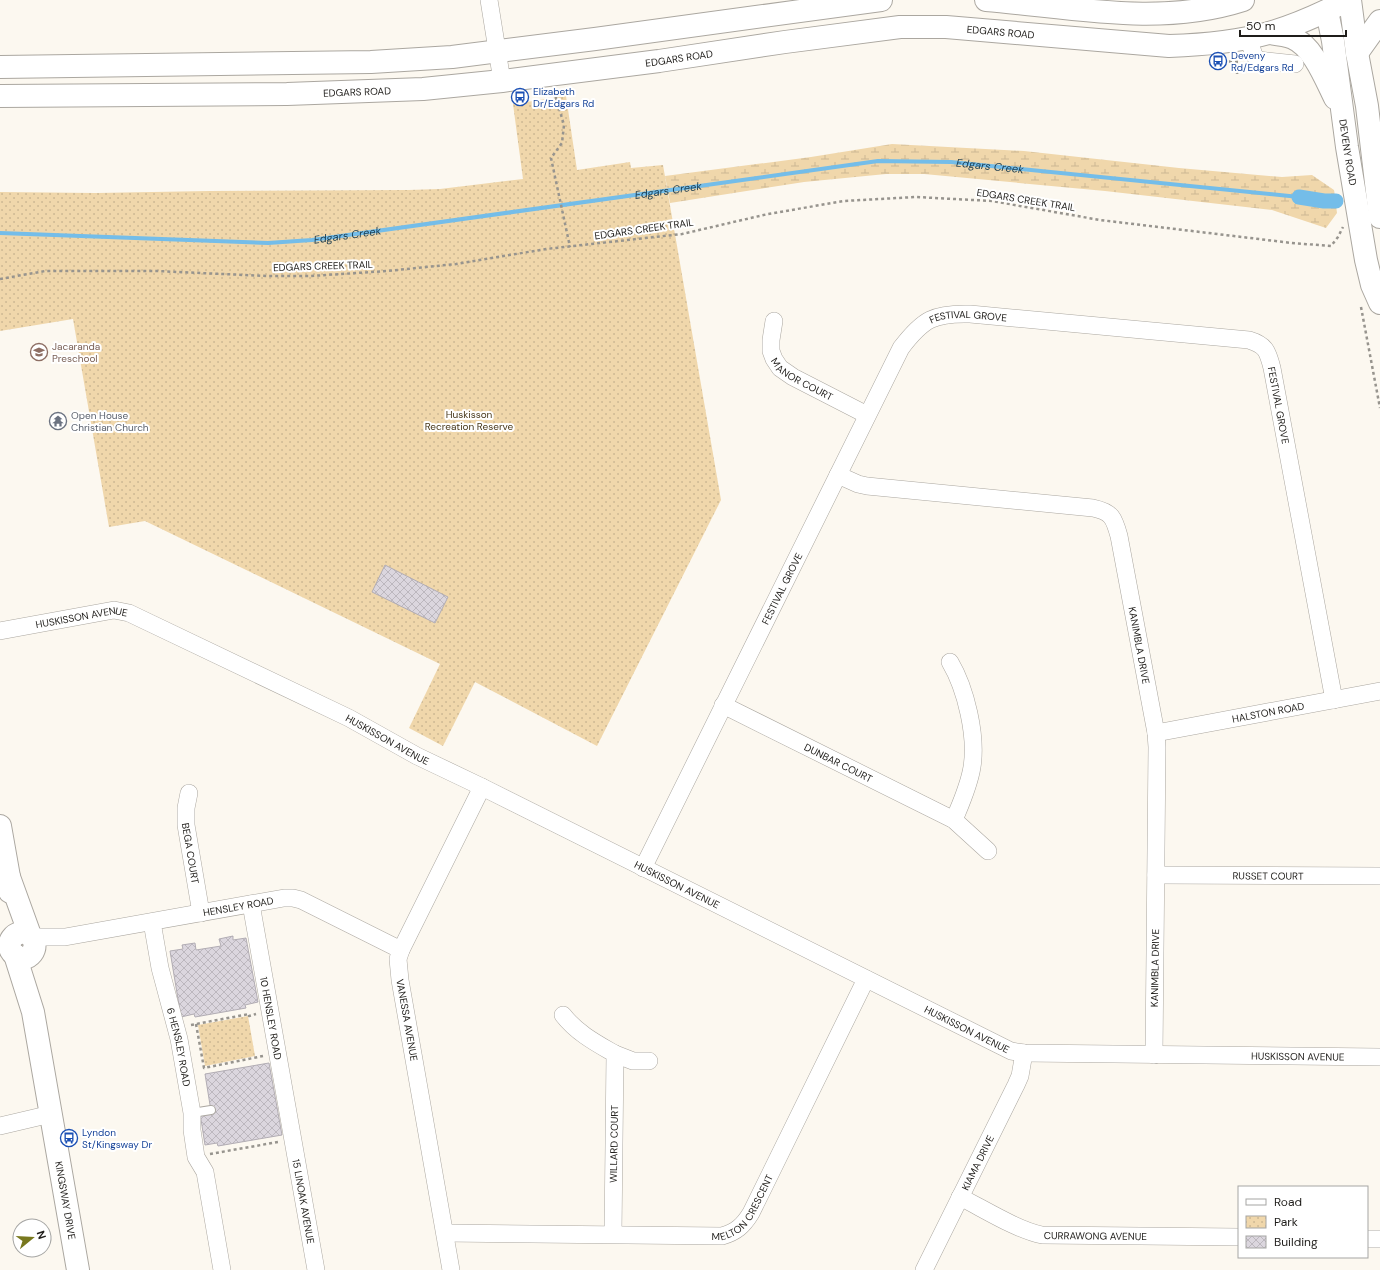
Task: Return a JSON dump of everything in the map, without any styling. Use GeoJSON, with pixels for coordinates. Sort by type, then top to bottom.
{"type":"FeatureCollection","features":[{"type":"Feature","properties":{"kind":"main road"},"geometry":{"type":"LineString","coordinates":[[0,67],[371,62],[452,57],[881,0]]}},
{"type":"Feature","properties":{"kind":"main road"},"geometry":{"type":"LineString","coordinates":[[986,0],[1119,13],[1146,14],[1172,13],[1205,5],[1243,0]]}},
{"type":"Feature","properties":{"kind":"main road"},"geometry":{"type":"LineString","coordinates":[[1349,0],[1367,106],[1380,218]]}},
{"type":"Feature","properties":{"kind":"main road","name":"EDGARS ROAD"},"geometry":{"type":"LineString","coordinates":[[0,96],[294,94],[423,89],[552,75],[900,27],[946,27],[1169,46],[1201,45],[1248,38],[1269,33],[1326,6],[1349,0]]}},
{"type":"Feature","properties":{"kind":"main road"},"geometry":{"type":"LineString","coordinates":[[856,3],[860,32]]}},
{"type":"Feature","properties":{"kind":"main road","name":"DEVENY ROAD"},"geometry":{"type":"LineString","coordinates":[[1326,6],[1333,41],[1342,112],[1366,260],[1372,285],[1380,303]]}},
{"type":"Feature","properties":{"kind":"main road"},"geometry":{"type":"LineString","coordinates":[[1357,53],[1380,21]]}},
{"type":"Feature","properties":{"kind":"main road"},"geometry":{"type":"LineString","coordinates":[[1269,33],[1292,38],[1306,47],[1317,64],[1342,112]]}},
{"type":"Feature","properties":{"kind":"main road","name":"KINGSWAY DRIVE"},"geometry":{"type":"LineString","coordinates":[[0,826],[9,877],[26,944],[33,1012],[78,1270]]}},
{"type":"Feature","properties":{"kind":"street"},"geometry":{"type":"LineString","coordinates":[[489,0],[502,81]]}},
{"type":"Feature","properties":{"kind":"street"},"geometry":{"type":"LineString","coordinates":[[1248,38],[1254,55],[1258,60],[1295,64]]}},
{"type":"Feature","properties":{"kind":"street","name":"FESTIVAL GROVE"},"geometry":{"type":"LineString","coordinates":[[643,868],[901,348],[914,331],[926,322],[942,315],[970,314],[1241,339],[1257,342],[1264,347],[1267,351],[1272,368],[1334,700]]}},
{"type":"Feature","properties":{"kind":"street","name":"MANOR COURT"},"geometry":{"type":"LineString","coordinates":[[774,321],[771,351],[780,368],[793,377],[868,415]]}},
{"type":"Feature","properties":{"kind":"street","name":"KANIMBLA DRIVE"},"geometry":{"type":"LineString","coordinates":[[838,475],[858,484],[867,486],[1093,508],[1103,510],[1110,515],[1116,526],[1156,733],[1154,1055]]}},
{"type":"Feature","properties":{"kind":"street","name":"HUSKISSON AVENUE"},"geometry":{"type":"LineString","coordinates":[[0,630],[114,610],[129,613],[349,718],[417,756],[1011,1051],[1024,1054],[1380,1057]]}},
{"type":"Feature","properties":{"kind":"street"},"geometry":{"type":"LineString","coordinates":[[950,662],[958,675],[965,695],[971,728],[973,754],[968,784],[954,820]]}},
{"type":"Feature","properties":{"kind":"street","name":"HALSTON ROAD"},"geometry":{"type":"LineString","coordinates":[[1156,733],[1380,691]]}},
{"type":"Feature","properties":{"kind":"street","name":"DUNBAR COURT"},"geometry":{"type":"LineString","coordinates":[[723,705],[954,820],[988,851]]}},
{"type":"Feature","properties":{"kind":"street","name":"VANESSA AVENUE"},"geometry":{"type":"LineString","coordinates":[[451,1270],[400,980],[398,959],[401,950],[482,787]]}},
{"type":"Feature","properties":{"kind":"street","name":"BEGA COURT"},"geometry":{"type":"LineString","coordinates":[[189,793],[186,808],[186,825],[202,913]]}},
{"type":"Feature","properties":{"kind":"street","name":"RUSSET COURT"},"geometry":{"type":"LineString","coordinates":[[1156,875],[1380,876]]}},
{"type":"Feature","properties":{"kind":"street","name":"HENSLEY ROAD"},"geometry":{"type":"LineString","coordinates":[[26,944],[284,898],[293,898],[301,900],[401,950]]}},
{"type":"Feature","properties":{"kind":"street","name":"10 HENSLEY ROAD"},"geometry":{"type":"LineString","coordinates":[[251,904],[258,969],[288,1137]]}},
{"type":"Feature","properties":{"kind":"street","name":"6 HENSLEY ROAD"},"geometry":{"type":"LineString","coordinates":[[152,922],[160,968],[169,985],[192,1113],[192,1130],[196,1156],[205,1163],[222,1270]]}},
{"type":"Feature","properties":{"kind":"street","name":"MELTON CRESCENT"},"geometry":{"type":"LineString","coordinates":[[445,1233],[722,1236],[732,1233],[746,1222],[866,979]]}},
{"type":"Feature","properties":{"kind":"street"},"geometry":{"type":"LineString","coordinates":[[562,1015],[580,1033],[615,1054],[633,1061],[649,1061]]}},
{"type":"Feature","properties":{"kind":"street","name":"WILLARD COURT"},"geometry":{"type":"LineString","coordinates":[[613,1234],[615,1054]]}},
{"type":"Feature","properties":{"kind":"street","name":"KIAMA DRIVE"},"geometry":{"type":"LineString","coordinates":[[924,1270],[1016,1085],[1020,1076],[1024,1054]]}},
{"type":"Feature","properties":{"kind":"street"},"geometry":{"type":"LineString","coordinates":[[0,1126],[51,1114]]}},
{"type":"Feature","properties":{"kind":"street","name":"15 LINOAK AVENUE"},"geometry":{"type":"LineString","coordinates":[[288,1137],[316,1270]]}},
{"type":"Feature","properties":{"kind":"street","name":"CURRAWONG AVENUE"},"geometry":{"type":"LineString","coordinates":[[960,1197],[1019,1227],[1042,1235],[1238,1237]]}},
{"type":"Feature","properties":{"kind":"street"},"geometry":{"type":"LineString","coordinates":[[1368,1239],[1380,1239]]}},
{"type":"Feature","properties":{"kind":"lane"},"geometry":{"type":"LineString","coordinates":[[192,1113],[211,1110]]}},
{"type":"Feature","properties":{"kind":"path"},"geometry":{"type":"LineString","coordinates":[[1218,61],[1238,62],[1238,74]]}},
{"type":"Feature","properties":{"kind":"path"},"geometry":{"type":"LineString","coordinates":[[552,75],[555,96],[564,124],[562,143],[551,158],[570,247]]}},
{"type":"Feature","properties":{"kind":"path","name":"EDGARS CREEK TRAIL"},"geometry":{"type":"LineString","coordinates":[[0,279],[45,271],[156,271],[267,276],[311,276],[387,271],[456,264],[570,247],[682,234],[768,214],[844,201],[916,197],[992,201],[1100,220],[1292,243],[1330,246],[1338,237],[1345,223]]}},
{"type":"Feature","properties":{"kind":"path"},"geometry":{"type":"LineString","coordinates":[[190,1025],[249,1014],[249,1016],[260,1014]]}},
{"type":"Feature","properties":{"kind":"path"},"geometry":{"type":"LineString","coordinates":[[196,1024],[204,1068]]}},
{"type":"Feature","properties":{"kind":"path"},"geometry":{"type":"LineString","coordinates":[[201,1071],[204,1070],[204,1068],[269,1055]]}},
{"type":"Feature","properties":{"kind":"path"},"geometry":{"type":"LineString","coordinates":[[205,1163],[288,1137]]}},
{"type":"Feature","properties":{"kind":"green space","name":"Huskisson Recreation Reserve"},"geometry":{"type":"Polygon","coordinates":[[[566,96],[577,170],[630,162],[631,168],[663,165],[721,500],[597,746],[475,682],[443,746],[409,728],[440,664],[145,521],[109,527],[73,319],[0,331],[0,192],[96,193],[408,190],[440,189],[523,179],[513,104],[566,96]]]}},
{"type":"Feature","properties":{"kind":"green space"},"geometry":{"type":"Polygon","coordinates":[[[892,144],[1024,151],[1179,168],[1282,177],[1312,175],[1334,190],[1337,213],[1326,228],[1272,210],[1105,191],[924,174],[886,174],[804,182],[670,203],[665,176],[811,157],[892,144]]]}},
{"type":"Feature","properties":{"kind":"green space"},"geometry":{"type":"Polygon","coordinates":[[[248,1016],[255,1056],[205,1066],[198,1025],[248,1016]]]}},
{"type":"Feature","properties":{"kind":"building"},"geometry":{"type":"Polygon","coordinates":[[[385,565],[448,597],[435,623],[372,592],[385,565]]]}},
{"type":"Feature","properties":{"kind":"building"},"geometry":{"type":"Polygon","coordinates":[[[233,936],[233,940],[246,938],[258,1002],[245,1005],[246,1008],[195,1017],[194,1014],[181,1017],[170,951],[183,949],[182,945],[195,943],[196,950],[221,946],[219,939],[233,936]]]}},
{"type":"Feature","properties":{"kind":"building"},"geometry":{"type":"Polygon","coordinates":[[[269,1063],[282,1135],[218,1146],[217,1143],[205,1145],[200,1113],[211,1111],[205,1074],[269,1063]]]}},
{"type":"Feature","properties":{"kind":"waterway","name":"Edgars Creek"},"geometry":{"type":"LineString","coordinates":[[0,233],[268,243],[312,240],[878,161],[951,162],[1299,197]]}},
{"type":"Feature","properties":{"kind":"waterway","name":"Edgars Creek"},"geometry":{"type":"LineString","coordinates":[[1299,197],[1324,201],[1336,201]]}},
{"type":"Feature","properties":{"kind":"place","name":"Deveny Rd/Edgars Rd"},"geometry":{"type":"Point","coordinates":[1218,61]}},
{"type":"Feature","properties":{"kind":"place","name":"Elizabeth Dr/Edgars Rd"},"geometry":{"type":"Point","coordinates":[520,97]}},
{"type":"Feature","properties":{"kind":"place","name":"Jacaranda Preschool"},"geometry":{"type":"Point","coordinates":[39,352]}},
{"type":"Feature","properties":{"kind":"place","name":"Open House Christian Church"},"geometry":{"type":"Point","coordinates":[58,421]}},
{"type":"Feature","properties":{"kind":"place","name":"Lyndon St/Kingsway Dr"},"geometry":{"type":"Point","coordinates":[69,1138]}}]}
